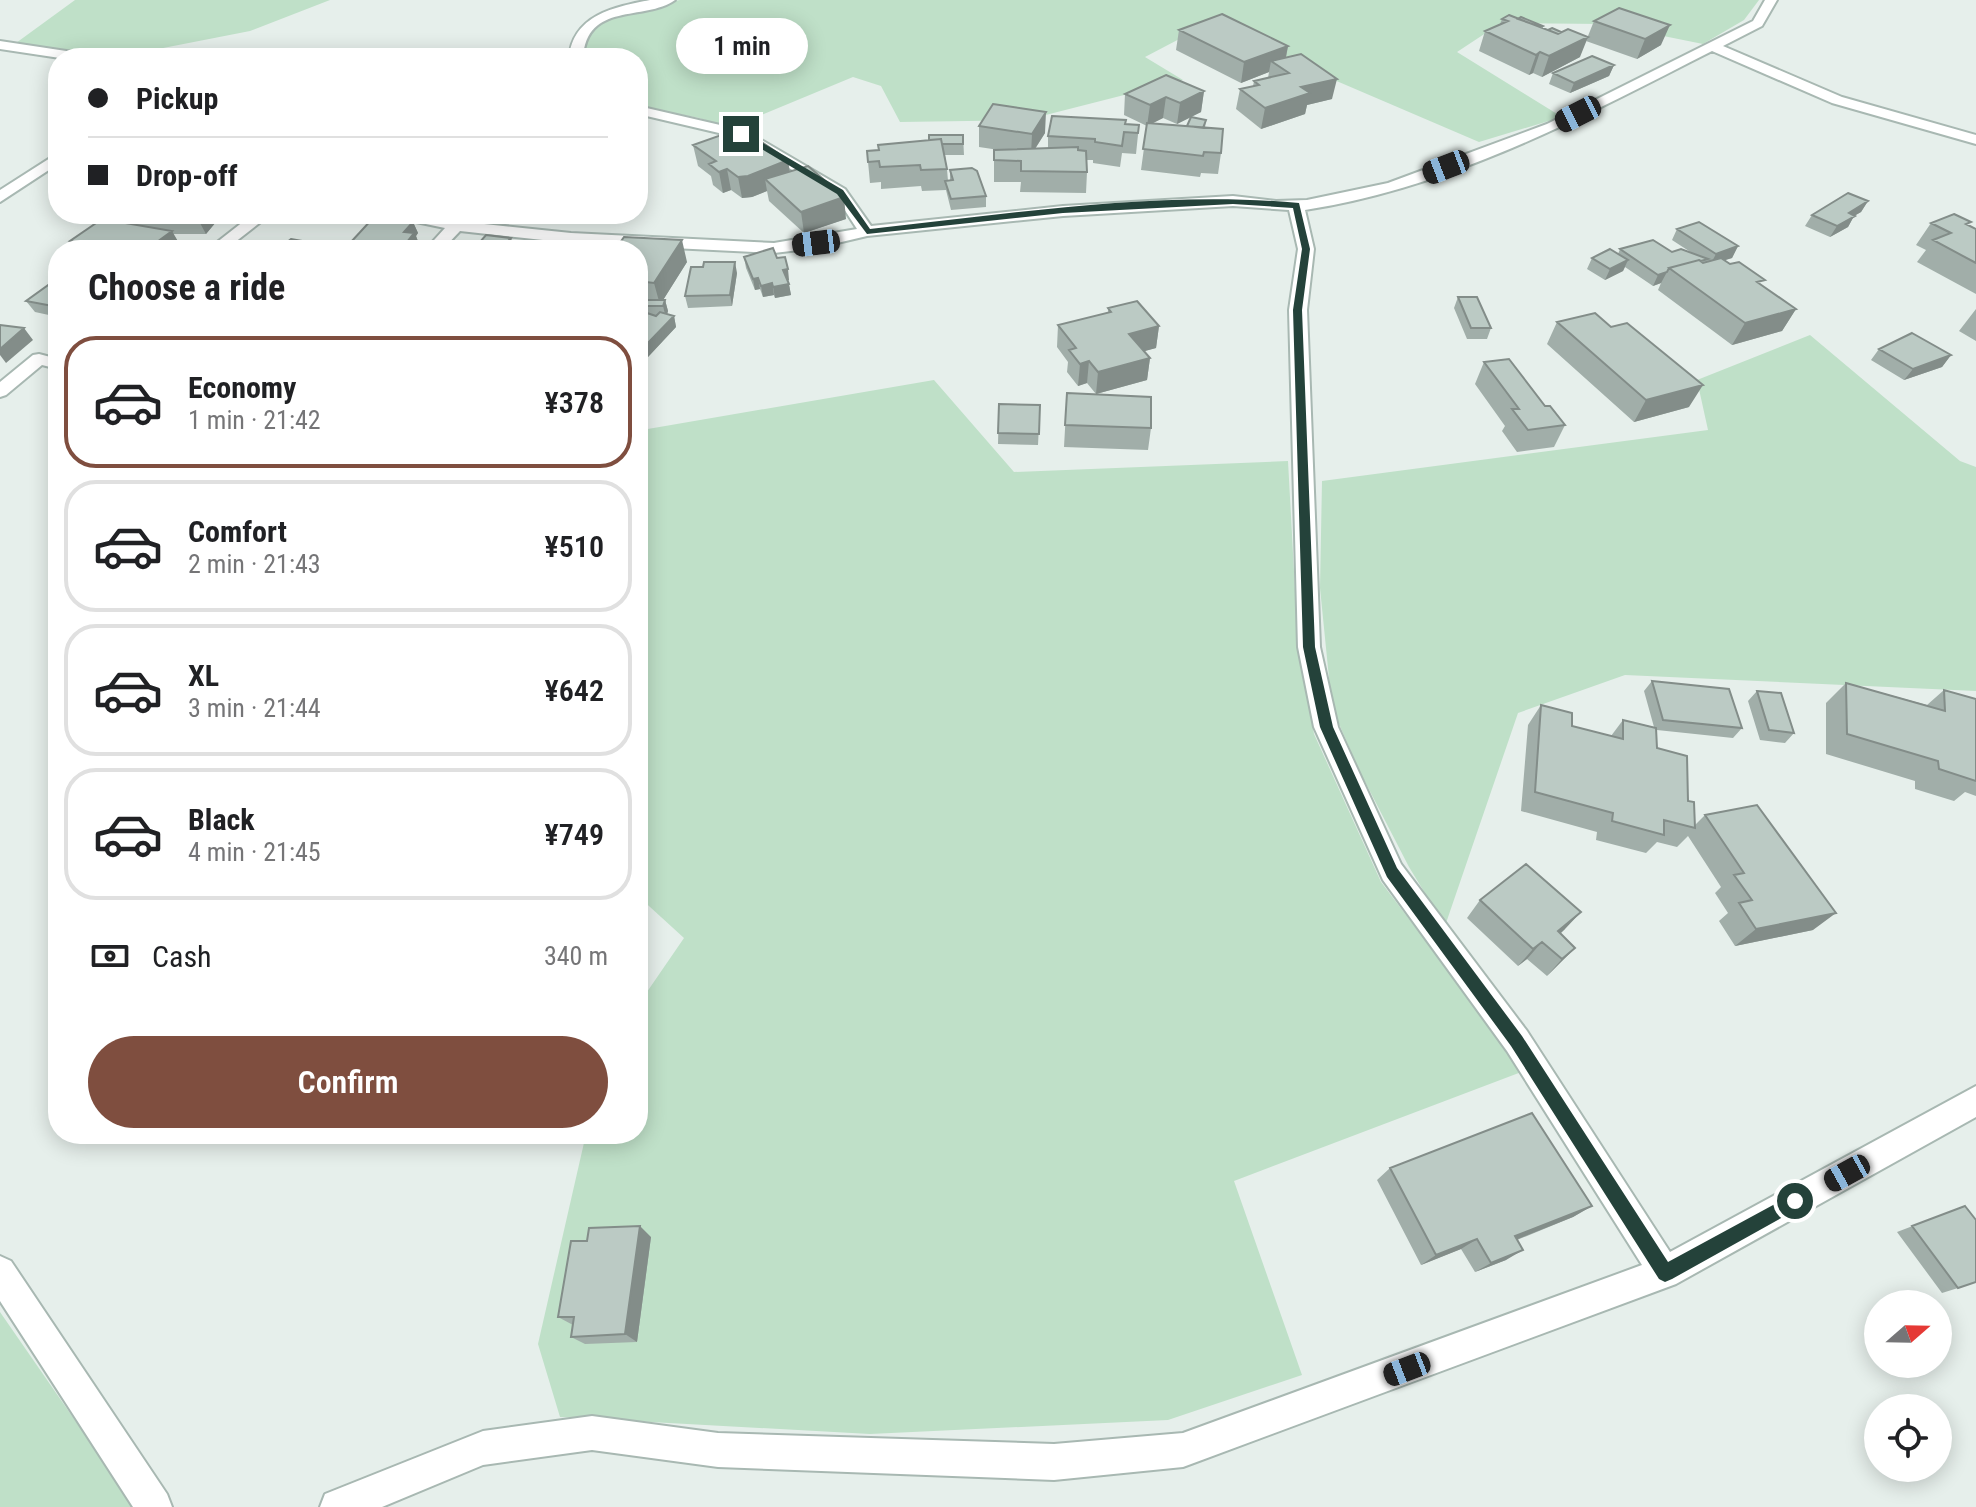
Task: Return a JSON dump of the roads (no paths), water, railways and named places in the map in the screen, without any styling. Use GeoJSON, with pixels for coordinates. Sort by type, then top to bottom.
{"type":"FeatureCollection","features":[{"type":"Feature","properties":{"kind":"street"},"geometry":{"type":"LineString","coordinates":[[576,48],[583,29],[594,22],[631,8],[669,0]]}},
{"type":"Feature","properties":{"kind":"street"},"geometry":{"type":"LineString","coordinates":[[648,246],[774,248],[816,243],[867,231],[1063,211],[1233,201],[1296,205],[1392,187],[1552,127],[1758,23],[1771,0]]}},
{"type":"Feature","properties":{"kind":"street"},"geometry":{"type":"LineString","coordinates":[[0,45],[48,52]]}},
{"type":"Feature","properties":{"kind":"street"},"geometry":{"type":"LineString","coordinates":[[1714,47],[1837,100],[1976,140]]}},
{"type":"Feature","properties":{"kind":"street"},"geometry":{"type":"LineString","coordinates":[[648,112],[741,134],[840,192],[867,231]]}},
{"type":"Feature","properties":{"kind":"street"},"geometry":{"type":"LineString","coordinates":[[0,197],[48,164]]}},
{"type":"Feature","properties":{"kind":"street"},"geometry":{"type":"LineString","coordinates":[[1296,205],[1306,249],[1298,310],[1309,647],[1326,727],[1392,872],[1517,1041],[1665,1273]]}},
{"type":"Feature","properties":{"kind":"street"},"geometry":{"type":"LineString","coordinates":[[228,240],[250,224]]}},
{"type":"Feature","properties":{"kind":"street"},"geometry":{"type":"LineString","coordinates":[[446,224],[567,240]]}},
{"type":"Feature","properties":{"kind":"street"},"geometry":{"type":"LineString","coordinates":[[443,240],[456,226]]}},
{"type":"Feature","properties":{"kind":"street"},"geometry":{"type":"LineString","coordinates":[[0,391],[39,359],[48,361]]}},
{"type":"Feature","properties":{"kind":"street"},"geometry":{"type":"LineString","coordinates":[[338,1507],[483,1448],[592,1433],[718,1450],[1054,1462],[1183,1450],[1665,1273],[1976,1101]]}},
{"type":"Feature","properties":{"kind":"street"},"geometry":{"type":"LineString","coordinates":[[0,1272],[154,1507]]}}]}
